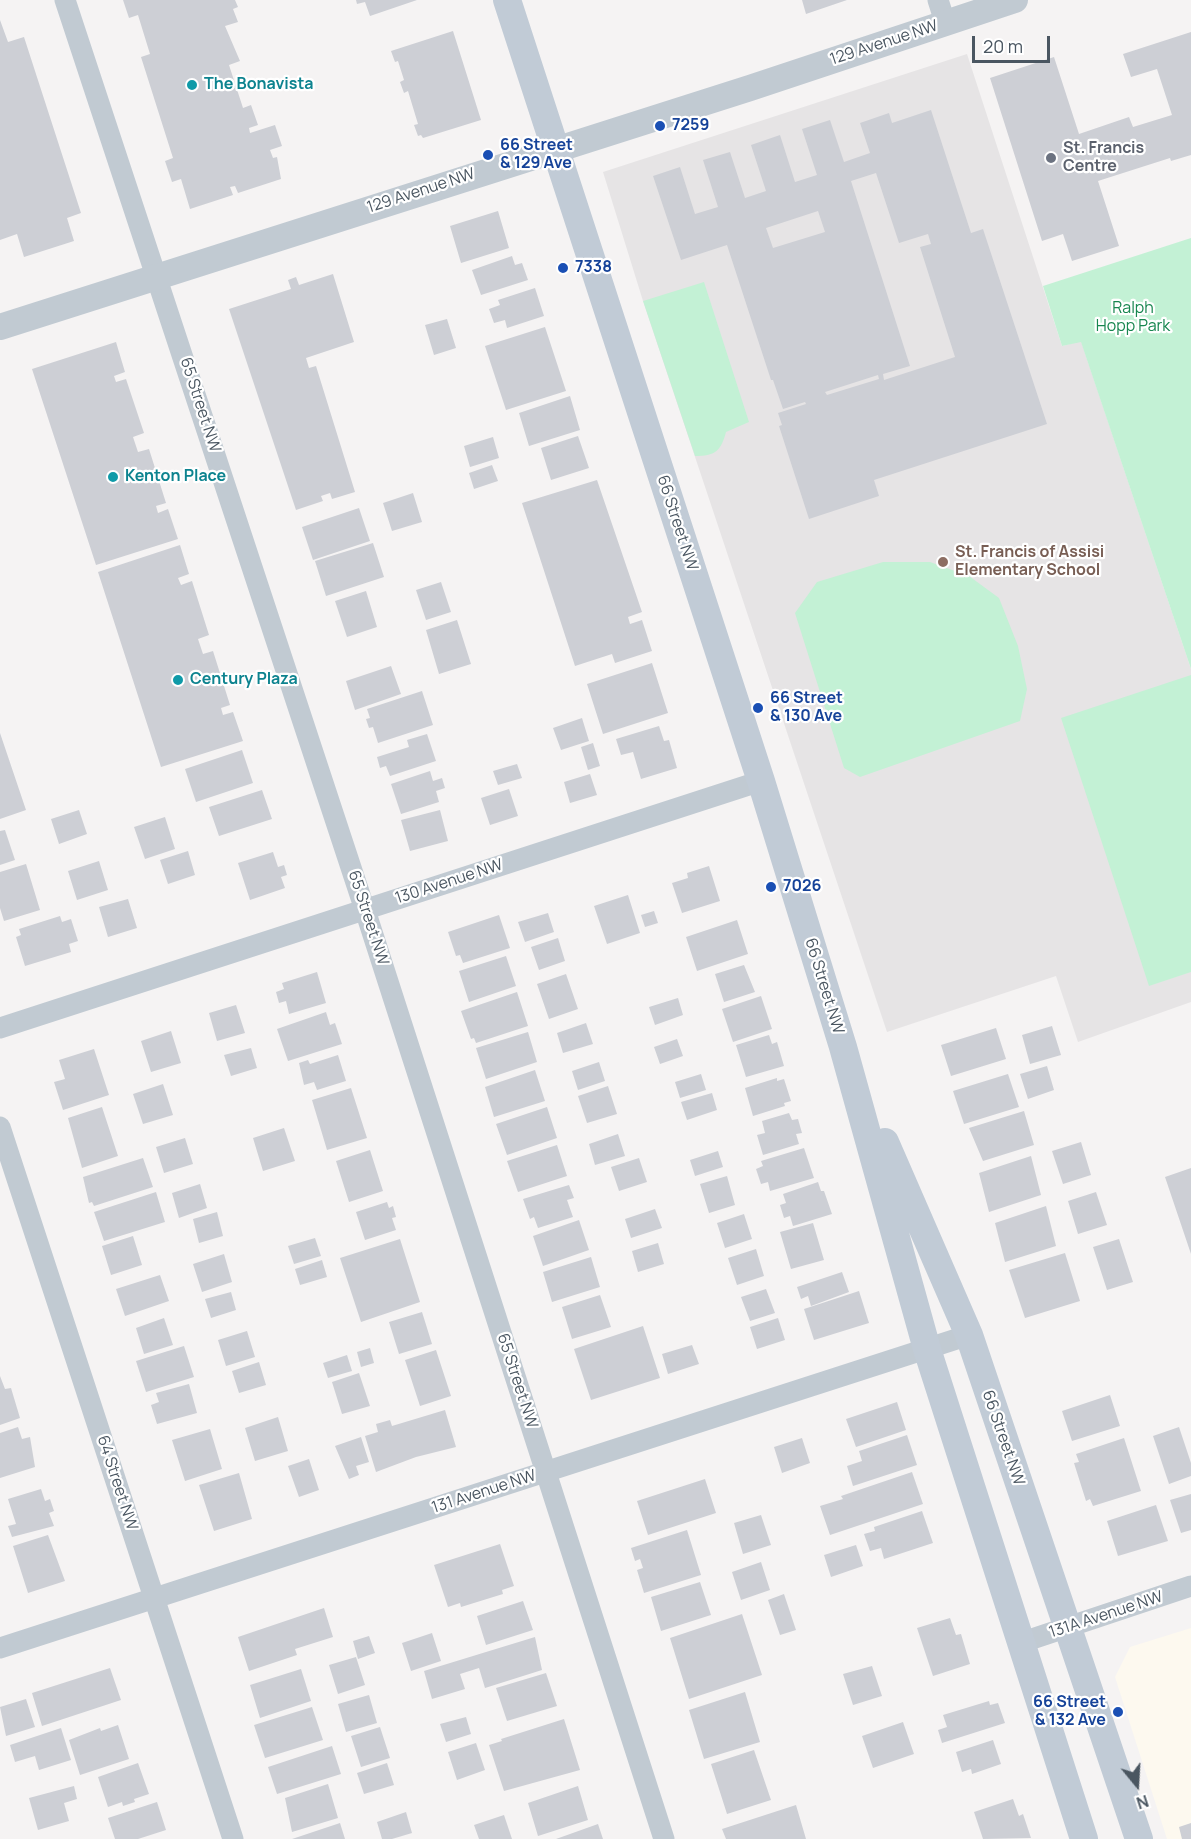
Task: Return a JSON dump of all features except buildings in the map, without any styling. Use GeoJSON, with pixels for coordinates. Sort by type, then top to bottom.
{"type":"FeatureCollection","features":[{"type":"Feature","properties":{"kind":"main road","name":"66 Street NW"},"geometry":{"type":"LineString","coordinates":[[507,0],[761,782],[843,1047],[927,1348],[1083,1839]]}},
{"type":"Feature","properties":{"kind":"main road","name":"66 Street NW"},"geometry":{"type":"LineString","coordinates":[[843,1047],[969,1335],[1138,1839]]}},
{"type":"Feature","properties":{"kind":"street","name":"65 Street NW"},"geometry":{"type":"LineString","coordinates":[[65,0],[365,910],[664,1839]]}},
{"type":"Feature","properties":{"kind":"street","name":"129 Avenue NW"},"geometry":{"type":"LineString","coordinates":[[0,327],[556,147],[750,88],[942,11],[1014,0]]}},
{"type":"Feature","properties":{"kind":"street","name":"130 Avenue NW"},"geometry":{"type":"LineString","coordinates":[[0,1028],[761,782]]}},
{"type":"Feature","properties":{"kind":"street","name":"64 Street NW"},"geometry":{"type":"LineString","coordinates":[[0,1126],[233,1839]]}},
{"type":"Feature","properties":{"kind":"street","name":"131 Avenue NW"},"geometry":{"type":"LineString","coordinates":[[0,1648],[969,1335]]}},
{"type":"Feature","properties":{"kind":"street","name":"131A Avenue NW"},"geometry":{"type":"LineString","coordinates":[[1020,1643],[1191,1586]]}},
{"type":"Feature","properties":{"kind":"shaded area","name":"St. Francis of Assisi Elementary School"},"geometry":{"type":"Polygon","coordinates":[[[967,54],[1062,346],[1081,341],[1191,669],[1191,1002],[1078,1042],[1056,976],[887,1032],[643,301],[603,172],[967,54]]]}},
{"type":"Feature","properties":{"kind":"shaded area"},"geometry":{"type":"Polygon","coordinates":[[[1191,1628],[1191,1839],[1167,1839],[1115,1677],[1130,1647],[1191,1628]]]}},
{"type":"Feature","properties":{"kind":"green space","name":"Ralph Hopp Park"},"geometry":{"type":"Polygon","coordinates":[[[1191,238],[1191,669],[1081,342],[1062,346],[1043,286],[1191,238]]]}},
{"type":"Feature","properties":{"kind":"green space"},"geometry":{"type":"Polygon","coordinates":[[[704,282],[749,422],[726,432],[722,444],[716,451],[708,455],[695,456],[643,301],[704,282]]]}},
{"type":"Feature","properties":{"kind":"green space"},"geometry":{"type":"Polygon","coordinates":[[[883,562],[930,562],[969,576],[999,598],[1018,646],[1027,689],[1020,721],[860,777],[844,768],[795,613],[817,582],[883,562]]]}},
{"type":"Feature","properties":{"kind":"green space"},"geometry":{"type":"Polygon","coordinates":[[[1191,675],[1191,972],[1149,986],[1061,718],[1191,675]]]}},
{"type":"Feature","properties":{"kind":"place","name":"The Bonavista"},"geometry":{"type":"Point","coordinates":[192,85]}},
{"type":"Feature","properties":{"kind":"place","name":"7259"},"geometry":{"type":"Point","coordinates":[660,126]}},
{"type":"Feature","properties":{"kind":"place","name":"66 Street & 129 Ave"},"geometry":{"type":"Point","coordinates":[488,155]}},
{"type":"Feature","properties":{"kind":"place","name":"St. Francis Centre"},"geometry":{"type":"Point","coordinates":[1051,158]}},
{"type":"Feature","properties":{"kind":"place","name":"7338"},"geometry":{"type":"Point","coordinates":[563,268]}},
{"type":"Feature","properties":{"kind":"place","name":"Kenton Place"},"geometry":{"type":"Point","coordinates":[113,477]}},
{"type":"Feature","properties":{"kind":"place","name":"St. Francis of Assisi Elementary School"},"geometry":{"type":"Point","coordinates":[943,562]}},
{"type":"Feature","properties":{"kind":"place","name":"Century Plaza"},"geometry":{"type":"Point","coordinates":[178,680]}},
{"type":"Feature","properties":{"kind":"place","name":"66 Street & 130 Ave"},"geometry":{"type":"Point","coordinates":[758,708]}},
{"type":"Feature","properties":{"kind":"place","name":"7026"},"geometry":{"type":"Point","coordinates":[771,887]}},
{"type":"Feature","properties":{"kind":"place","name":"66 Street & 132 Ave"},"geometry":{"type":"Point","coordinates":[1118,1712]}}]}
